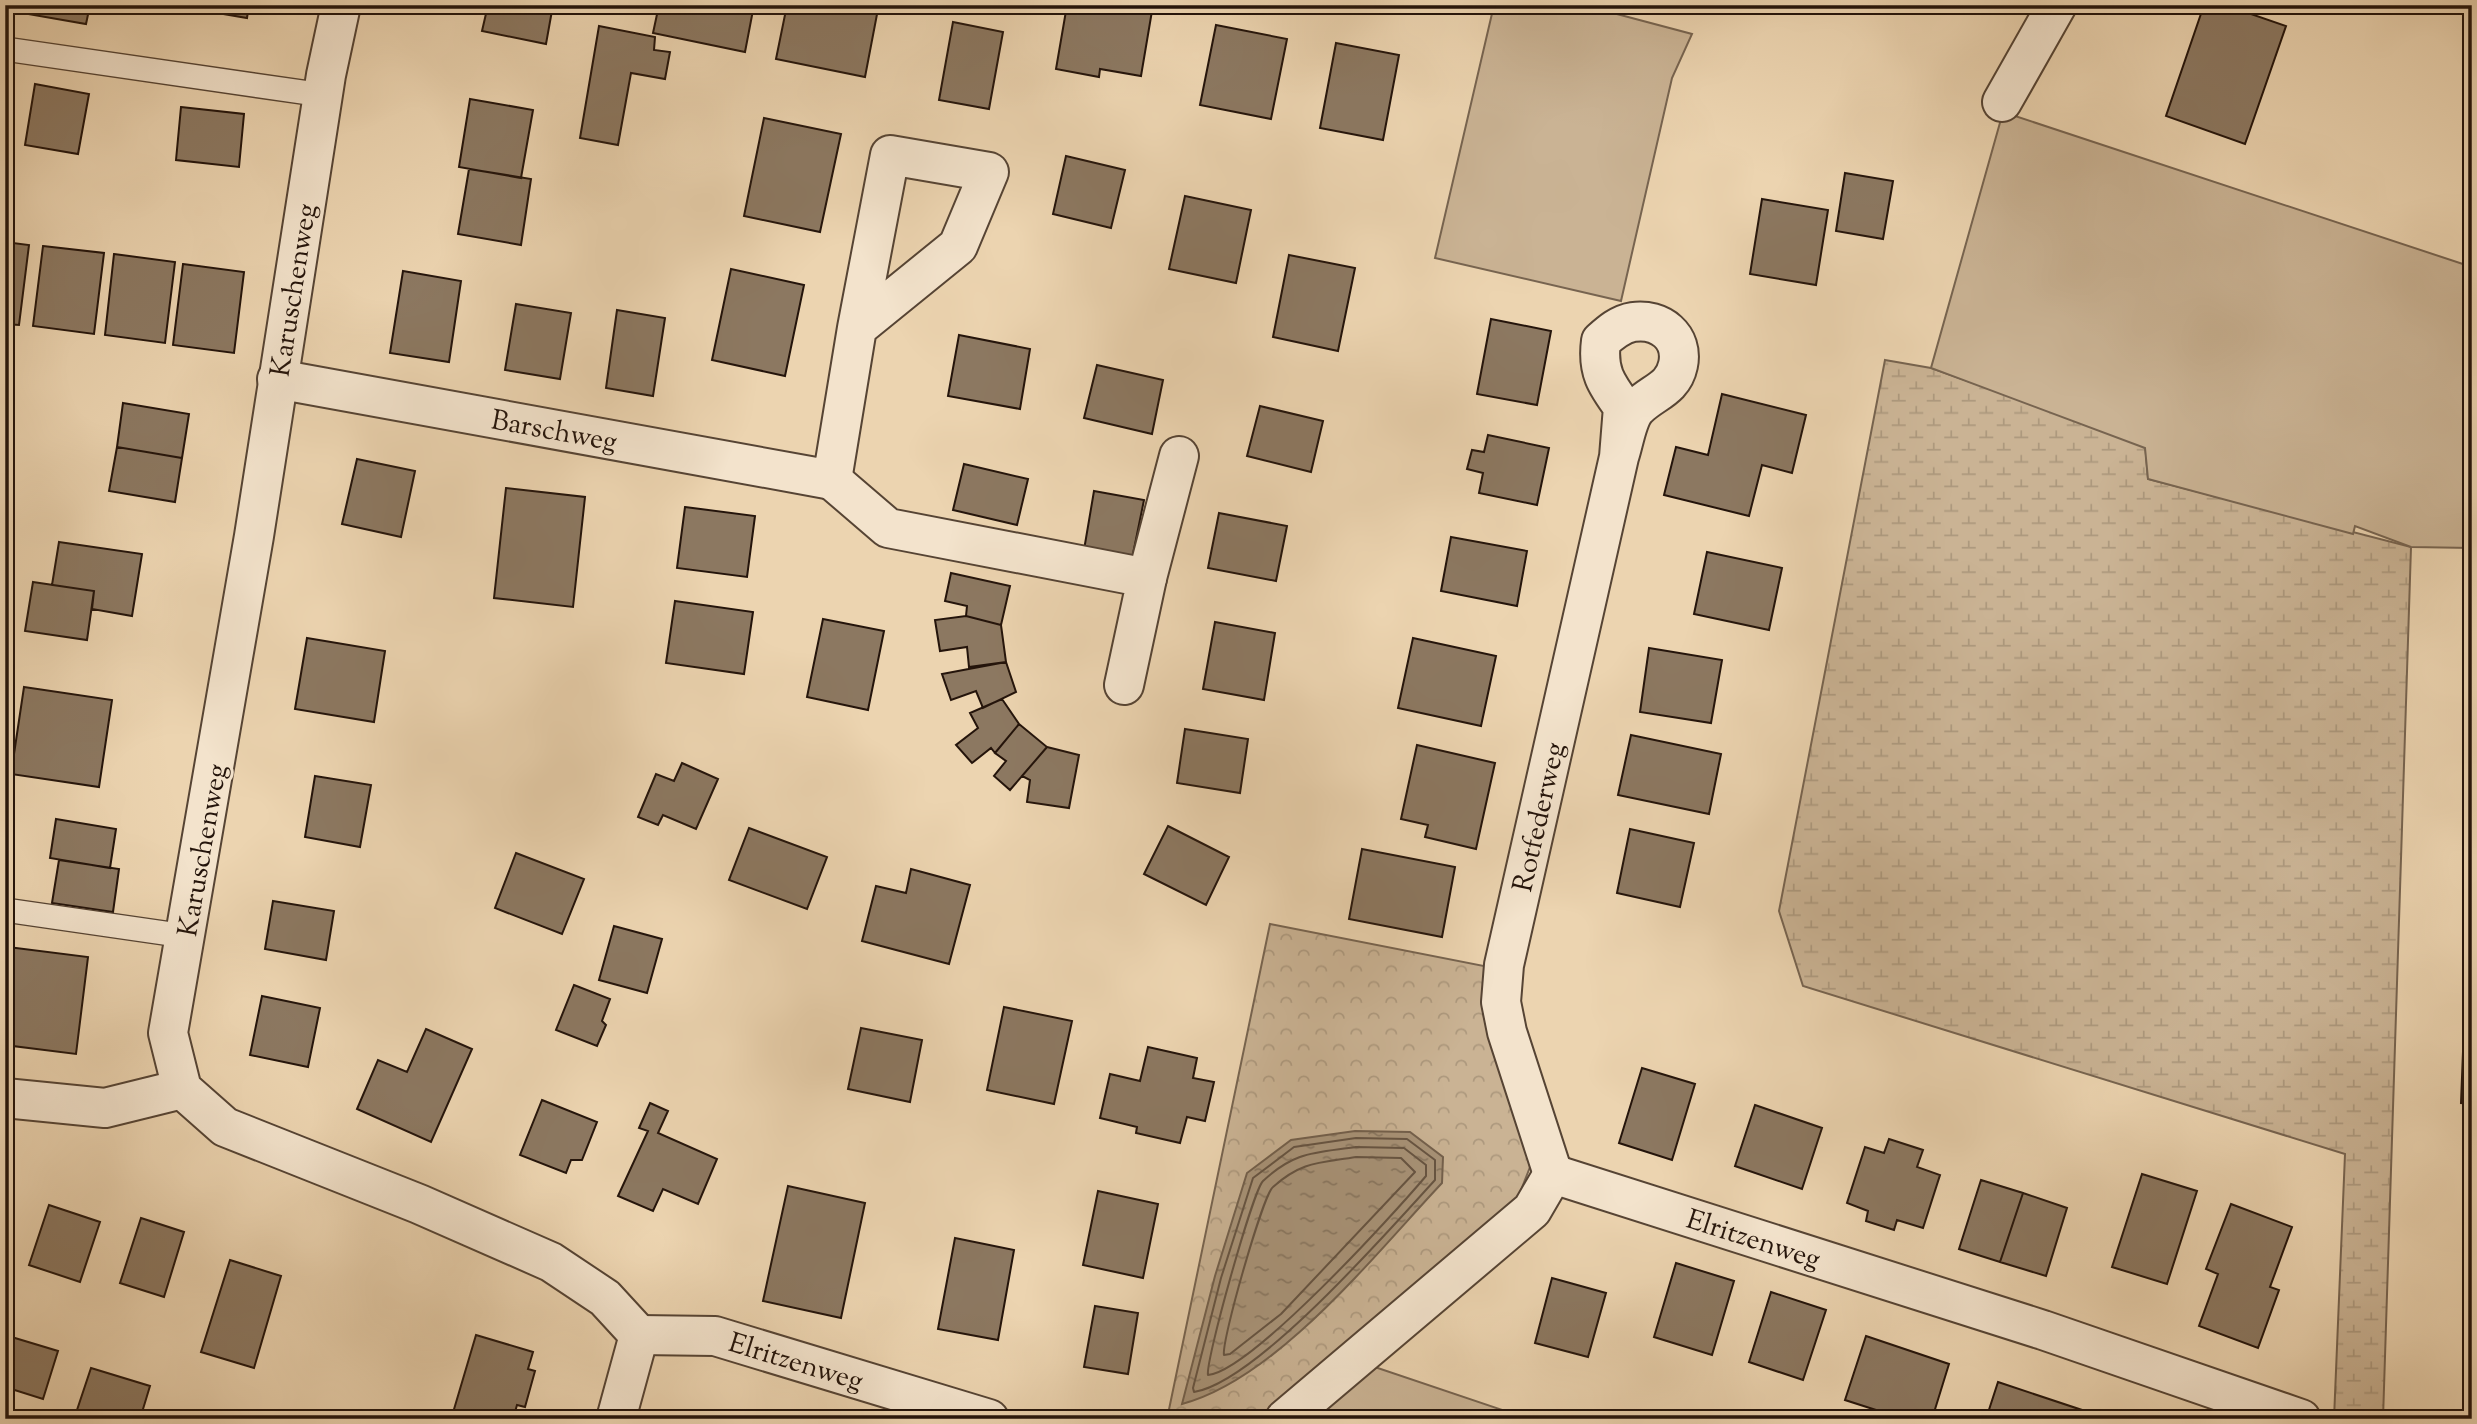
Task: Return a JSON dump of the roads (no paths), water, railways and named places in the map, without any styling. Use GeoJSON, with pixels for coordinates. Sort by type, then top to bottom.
{"type":"FeatureCollection","features":[{"type":"Feature","properties":{"kind":"street","name":"Karuschenweg"},"geometry":{"type":"LineString","coordinates":[[182,1089],[168,1033],[254,536],[323,95],[341,5]]}},
{"type":"Feature","properties":{"kind":"street"},"geometry":{"type":"LineString","coordinates":[[2002,102],[2057,5]]}},
{"type":"Feature","properties":{"kind":"street"},"geometry":{"type":"LineString","coordinates":[[857,328],[958,246],[989,172],[891,156],[857,328],[832,480],[888,528],[1147,578]]}},
{"type":"Feature","properties":{"kind":"street","name":"Barschweg"},"geometry":{"type":"LineString","coordinates":[[277,379],[832,480]]}},
{"type":"Feature","properties":{"kind":"street"},"geometry":{"type":"LineString","coordinates":[[1124,685],[1147,578],[1180,456]]}},
{"type":"Feature","properties":{"kind":"street","name":"Rotfederweg"},"geometry":{"type":"LineString","coordinates":[[1553,1174],[1507,1032],[1501,1002],[1504,965],[1619,457]]}},
{"type":"Feature","properties":{"kind":"street"},"geometry":{"type":"LineString","coordinates":[[5,1098],[105,1108],[182,1089],[225,1127],[419,1204],[551,1262],[605,1298],[639,1335],[616,1419]]}},
{"type":"Feature","properties":{"kind":"street"},"geometry":{"type":"LineString","coordinates":[[1285,1419],[1532,1210],[1553,1174]]}},
{"type":"Feature","properties":{"kind":"street","name":"Elritzenweg"},"geometry":{"type":"LineString","coordinates":[[1553,1174],[2043,1330],[2301,1419]]}},
{"type":"Feature","properties":{"kind":"street","name":"Elritzenweg"},"geometry":{"type":"LineString","coordinates":[[639,1335],[715,1336],[989,1419]]}},
{"type":"Feature","properties":{"kind":"lane"},"geometry":{"type":"LineString","coordinates":[[5,49],[323,95]]}},
{"type":"Feature","properties":{"kind":"lane"},"geometry":{"type":"LineString","coordinates":[[5,910],[186,936]]}},
{"type":"Feature","properties":{"kind":"water"},"geometry":{"type":"Polygon","coordinates":[[[1355,1131],[1410,1132],[1443,1157],[1442,1183],[1355,1278],[1288,1342],[1253,1369],[1218,1390],[1182,1404],[1215,1276],[1247,1173],[1291,1140],[1355,1131]]]}}]}
